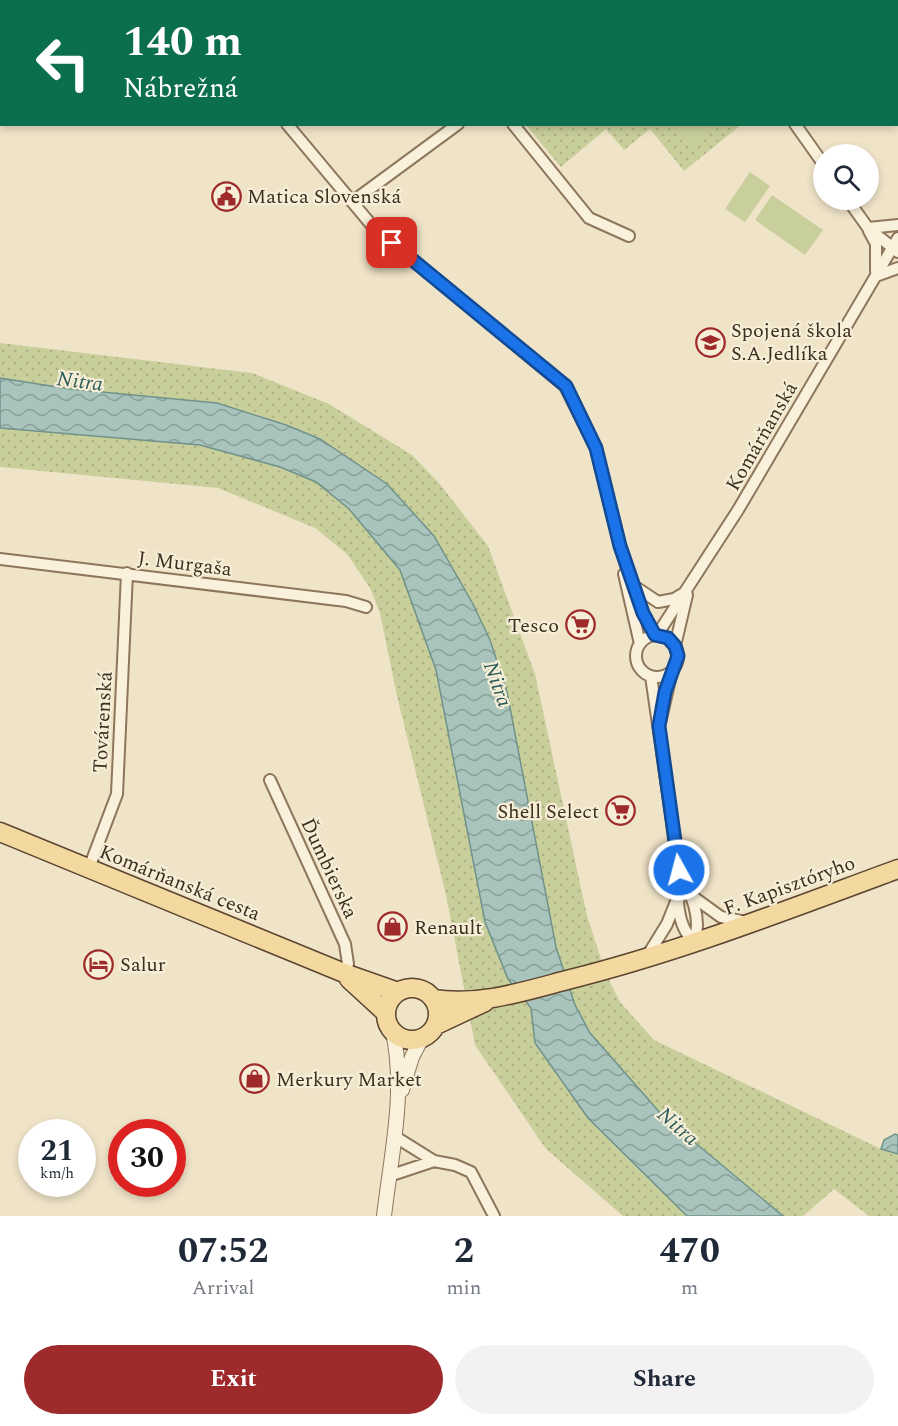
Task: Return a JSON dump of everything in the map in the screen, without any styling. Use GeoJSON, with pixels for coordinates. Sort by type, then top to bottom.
{"type":"FeatureCollection","features":[{"type":"Feature","properties":{"kind":"main road","name":"Komárňanská cesta"},"geometry":{"type":"LineString","coordinates":[[0,832],[344,973],[398,992]]}},
{"type":"Feature","properties":{"kind":"main road","name":"F. Kapisztóryho"},"geometry":{"type":"LineString","coordinates":[[489,1000],[601,972],[646,958],[753,923],[898,869]]}},
{"type":"Feature","properties":{"kind":"main road","name":"Komárňanská cesta"},"geometry":{"type":"LineString","coordinates":[[344,973],[386,1013]]}},
{"type":"Feature","properties":{"kind":"main road"},"geometry":{"type":"LineString","coordinates":[[416,988],[433,999],[489,1000],[466,1013],[436,1025],[422,1038],[406,1040],[393,1032],[386,1013],[390,999],[398,992],[416,988]]}},
{"type":"Feature","properties":{"kind":"main road"},"geometry":{"type":"LineString","coordinates":[[433,999],[438,1011],[436,1025]]}},
{"type":"Feature","properties":{"kind":"street"},"geometry":{"type":"LineString","coordinates":[[289,126],[374,229],[566,386],[596,448],[620,546],[634,586],[656,635],[668,638],[675,646]]}},
{"type":"Feature","properties":{"kind":"street"},"geometry":{"type":"LineString","coordinates":[[352,202],[455,126]]}},
{"type":"Feature","properties":{"kind":"street"},"geometry":{"type":"LineString","coordinates":[[515,126],[589,218],[629,236]]}},
{"type":"Feature","properties":{"kind":"street"},"geometry":{"type":"LineString","coordinates":[[796,126],[813,149]]}},
{"type":"Feature","properties":{"kind":"street"},"geometry":{"type":"LineString","coordinates":[[855,210],[868,228],[878,257],[876,276],[898,268]]}},
{"type":"Feature","properties":{"kind":"street"},"geometry":{"type":"LineString","coordinates":[[868,228],[898,225]]}},
{"type":"Feature","properties":{"kind":"street"},"geometry":{"type":"LineString","coordinates":[[868,228],[896,246]]}},
{"type":"Feature","properties":{"kind":"street","name":"Komárňanská"},"geometry":{"type":"LineString","coordinates":[[679,870],[651,676],[638,663],[636,657],[640,644],[656,635],[689,589],[896,246]]}},
{"type":"Feature","properties":{"kind":"street"},"geometry":{"type":"LineString","coordinates":[[620,546],[627,595],[640,644]]}},
{"type":"Feature","properties":{"kind":"street","name":"J. Murgaša"},"geometry":{"type":"LineString","coordinates":[[0,559],[346,601],[366,607]]}},
{"type":"Feature","properties":{"kind":"street","name":"Továrenská"},"geometry":{"type":"LineString","coordinates":[[89,868],[117,794],[127,573]]}},
{"type":"Feature","properties":{"kind":"street"},"geometry":{"type":"LineString","coordinates":[[634,586],[658,602],[674,599],[689,589]]}},
{"type":"Feature","properties":{"kind":"street","name":"Komárňanská"},"geometry":{"type":"LineString","coordinates":[[659,726],[672,671],[677,662],[675,646],[689,589]]}},
{"type":"Feature","properties":{"kind":"street"},"geometry":{"type":"LineString","coordinates":[[651,676],[662,676],[672,671]]}},
{"type":"Feature","properties":{"kind":"street","name":"Ďumbierska"},"geometry":{"type":"LineString","coordinates":[[270,780],[345,944],[348,964],[344,973]]}},
{"type":"Feature","properties":{"kind":"street"},"geometry":{"type":"LineString","coordinates":[[679,870],[692,896],[699,930],[694,942],[685,933],[677,899],[679,870]]}},
{"type":"Feature","properties":{"kind":"street"},"geometry":{"type":"LineString","coordinates":[[692,896],[722,917],[753,923]]}},
{"type":"Feature","properties":{"kind":"street"},"geometry":{"type":"LineString","coordinates":[[646,958],[667,924],[677,899]]}},
{"type":"Feature","properties":{"kind":"street"},"geometry":{"type":"LineString","coordinates":[[384,1216],[398,1104],[398,1054],[393,1032]]}},
{"type":"Feature","properties":{"kind":"street"},"geometry":{"type":"LineString","coordinates":[[398,1104],[412,1057],[422,1038]]}},
{"type":"Feature","properties":{"kind":"street"},"geometry":{"type":"LineString","coordinates":[[394,1136],[405,1146],[434,1161],[455,1165],[471,1172],[494,1216]]}},
{"type":"Feature","properties":{"kind":"street"},"geometry":{"type":"LineString","coordinates":[[389,1176],[434,1161]]}},
{"type":"Feature","properties":{"kind":"green space"},"geometry":{"type":"Polygon","coordinates":[[[527,126],[740,126],[684,171],[650,129],[624,150],[606,129],[561,167],[527,126]]]}},
{"type":"Feature","properties":{"kind":"green space"},"geometry":{"type":"Polygon","coordinates":[[[672,126],[710,126],[712,128],[690,147],[672,126]]]}},
{"type":"Feature","properties":{"kind":"green space"},"geometry":{"type":"Polygon","coordinates":[[[750,172],[770,186],[745,222],[725,209],[750,172]]]}},
{"type":"Feature","properties":{"kind":"green space"},"geometry":{"type":"Polygon","coordinates":[[[772,195],[823,230],[805,255],[755,220],[772,195]]]}},
{"type":"Feature","properties":{"kind":"green space"},"geometry":{"type":"Polygon","coordinates":[[[0,343],[252,373],[329,404],[412,455],[439,483],[488,546],[535,674],[587,916],[606,974],[620,1002],[654,1040],[881,1149],[898,1147],[898,1216],[869,1216],[834,1189],[803,1216],[783,1216],[662,1115],[590,1033],[575,1005],[556,947],[507,692],[490,640],[473,604],[434,536],[387,484],[320,439],[258,415],[217,403],[70,389],[0,378],[0,343]]]}},
{"type":"Feature","properties":{"kind":"green space"},"geometry":{"type":"Polygon","coordinates":[[[0,428],[200,445],[280,467],[316,482],[349,509],[400,570],[436,670],[485,922],[508,979],[531,1008],[535,1043],[588,1118],[687,1216],[623,1216],[546,1149],[475,1045],[446,895],[397,696],[380,613],[370,588],[347,554],[315,528],[218,488],[0,467],[0,428]]]}},
{"type":"Feature","properties":{"kind":"water","name":"Nitra"},"geometry":{"type":"Polygon","coordinates":[[[0,378],[70,389],[217,403],[286,425],[320,439],[387,484],[434,536],[473,604],[490,640],[507,692],[556,947],[575,1005],[590,1033],[662,1115],[783,1216],[687,1216],[588,1118],[535,1043],[531,1008],[508,979],[485,922],[436,670],[400,570],[349,509],[316,482],[280,467],[200,445],[0,428],[0,378]]]}},
{"type":"Feature","properties":{"kind":"water"},"geometry":{"type":"Polygon","coordinates":[[[895,1134],[898,1135],[898,1154],[881,1149],[884,1140],[895,1134]]]}},
{"type":"Feature","properties":{"kind":"place","name":"Matica Slovenská"},"geometry":{"type":"Point","coordinates":[226,196]}},
{"type":"Feature","properties":{"kind":"place","name":"Spojená škola S.A.Jedlíka"},"geometry":{"type":"Point","coordinates":[710,342]}},
{"type":"Feature","properties":{"kind":"place","name":"Tesco"},"geometry":{"type":"Point","coordinates":[580,625]}},
{"type":"Feature","properties":{"kind":"place","name":"Shell Select"},"geometry":{"type":"Point","coordinates":[620,811]}},
{"type":"Feature","properties":{"kind":"place","name":"Renault"},"geometry":{"type":"Point","coordinates":[393,927]}},
{"type":"Feature","properties":{"kind":"place","name":"Salur"},"geometry":{"type":"Point","coordinates":[99,964]}},
{"type":"Feature","properties":{"kind":"place","name":"Merkury Market"},"geometry":{"type":"Point","coordinates":[255,1079]}},
{"type":"Feature","properties":{"kind":"route"},"geometry":{"type":"LineString","coordinates":[[392,243],[566,386],[596,448],[620,546],[643,613],[655,635],[672,641],[678,656],[665,692],[659,726],[679,870]]}}]}
